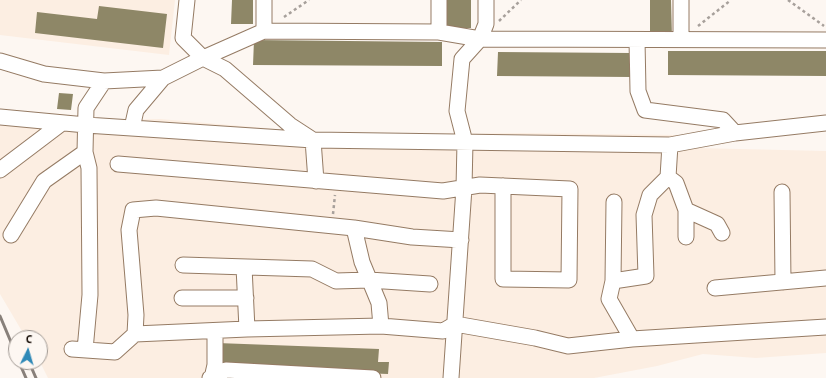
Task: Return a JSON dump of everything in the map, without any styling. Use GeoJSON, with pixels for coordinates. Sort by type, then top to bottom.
{"type":"FeatureCollection","features":[{"type":"Feature","properties":{"kind":"lane"},"geometry":{"type":"LineString","coordinates":[[187,0],[183,38],[203,58],[225,69],[290,125],[313,140]]}},
{"type":"Feature","properties":{"kind":"lane"},"geometry":{"type":"LineString","coordinates":[[264,0],[264,31]]}},
{"type":"Feature","properties":{"kind":"lane"},"geometry":{"type":"LineString","coordinates":[[439,0],[439,32]]}},
{"type":"Feature","properties":{"kind":"lane"},"geometry":{"type":"LineString","coordinates":[[451,378],[462,240],[464,188],[465,142],[457,111],[462,59],[480,39],[486,24],[486,0]]}},
{"type":"Feature","properties":{"kind":"lane"},"geometry":{"type":"LineString","coordinates":[[681,0],[681,40]]}},
{"type":"Feature","properties":{"kind":"lane"},"geometry":{"type":"LineString","coordinates":[[132,128],[136,110],[163,78],[203,58],[264,31],[439,32],[480,39],[826,40]]}},
{"type":"Feature","properties":{"kind":"lane"},"geometry":{"type":"LineString","coordinates":[[637,40],[638,91],[645,110],[723,120],[735,133]]}},
{"type":"Feature","properties":{"kind":"lane"},"geometry":{"type":"LineString","coordinates":[[0,61],[44,74],[104,81],[163,78]]}},
{"type":"Feature","properties":{"kind":"lane"},"geometry":{"type":"LineString","coordinates":[[104,81],[86,108],[85,152],[89,168],[90,295],[78,349],[115,352],[135,334],[247,329],[381,326],[443,331],[455,324],[535,338],[568,346],[632,339],[826,327]]}},
{"type":"Feature","properties":{"kind":"lane"},"geometry":{"type":"LineString","coordinates":[[1,119],[313,140],[670,145],[735,133],[826,123]]}},
{"type":"Feature","properties":{"kind":"lane"},"geometry":{"type":"LineString","coordinates":[[0,170],[62,123]]}},
{"type":"Feature","properties":{"kind":"lane"},"geometry":{"type":"LineString","coordinates":[[313,140],[316,180]]}},
{"type":"Feature","properties":{"kind":"lane"},"geometry":{"type":"LineString","coordinates":[[614,281],[646,276],[644,215],[650,195],[668,177],[670,145]]}},
{"type":"Feature","properties":{"kind":"lane"},"geometry":{"type":"LineString","coordinates":[[11,235],[44,181],[85,152]]}},
{"type":"Feature","properties":{"kind":"lane"},"geometry":{"type":"LineString","coordinates":[[118,164],[443,191],[480,185],[503,186],[570,189],[569,280],[503,279],[503,186]]}},
{"type":"Feature","properties":{"kind":"lane"},"geometry":{"type":"LineString","coordinates":[[668,177],[676,183],[686,210],[686,237]]}},
{"type":"Feature","properties":{"kind":"lane"},"geometry":{"type":"LineString","coordinates":[[782,192],[783,282]]}},
{"type":"Feature","properties":{"kind":"lane"},"geometry":{"type":"LineString","coordinates":[[614,202],[614,281],[609,300],[632,339]]}},
{"type":"Feature","properties":{"kind":"lane"},"geometry":{"type":"LineString","coordinates":[[135,334],[136,315],[129,230],[133,210],[156,208],[354,228],[412,237],[462,240]]}},
{"type":"Feature","properties":{"kind":"lane"},"geometry":{"type":"LineString","coordinates":[[686,210],[717,224],[722,232]]}},
{"type":"Feature","properties":{"kind":"lane"},"geometry":{"type":"LineString","coordinates":[[354,228],[362,262],[379,303],[381,326]]}},
{"type":"Feature","properties":{"kind":"lane"},"geometry":{"type":"LineString","coordinates":[[183,265],[312,269],[336,281],[369,280],[430,284]]}},
{"type":"Feature","properties":{"kind":"lane"},"geometry":{"type":"LineString","coordinates":[[244,267],[247,329]]}},
{"type":"Feature","properties":{"kind":"lane"},"geometry":{"type":"LineString","coordinates":[[715,288],[826,278]]}},
{"type":"Feature","properties":{"kind":"lane"},"geometry":{"type":"LineString","coordinates":[[182,298],[246,298]]}},
{"type":"Feature","properties":{"kind":"lane"},"geometry":{"type":"LineString","coordinates":[[211,378],[215,365],[215,331]]}},
{"type":"Feature","properties":{"kind":"lane"},"geometry":{"type":"LineString","coordinates":[[211,378],[226,370],[373,378]]}},
{"type":"Feature","properties":{"kind":"path"},"geometry":{"type":"LineString","coordinates":[[283,18],[309,0]]}},
{"type":"Feature","properties":{"kind":"path"},"geometry":{"type":"LineString","coordinates":[[681,40],[731,0]]}},
{"type":"Feature","properties":{"kind":"path"},"geometry":{"type":"LineString","coordinates":[[788,0],[826,28]]}},
{"type":"Feature","properties":{"kind":"path"},"geometry":{"type":"LineString","coordinates":[[333,226],[336,182]]}},
{"type":"Feature","properties":{"kind":"shaded area"},"geometry":{"type":"Polygon","coordinates":[[[0,0],[175,0],[169,55],[0,35],[0,0]]]}},
{"type":"Feature","properties":{"kind":"shaded area"},"geometry":{"type":"Polygon","coordinates":[[[0,113],[68,121],[160,119],[346,135],[521,133],[676,135],[696,148],[826,151],[826,353],[756,358],[703,354],[657,366],[594,378],[48,378],[44,370],[48,370],[48,330],[21,330],[0,294],[0,113]]]}},
{"type":"Feature","properties":{"kind":"building"},"geometry":{"type":"Polygon","coordinates":[[[232,0],[253,0],[253,24],[231,24],[232,0]]]}},
{"type":"Feature","properties":{"kind":"building"},"geometry":{"type":"Polygon","coordinates":[[[446,0],[471,0],[471,28],[446,28],[446,0]]]}},
{"type":"Feature","properties":{"kind":"building"},"geometry":{"type":"Polygon","coordinates":[[[650,0],[671,0],[672,37],[650,37],[650,0]]]}},
{"type":"Feature","properties":{"kind":"building"},"geometry":{"type":"Polygon","coordinates":[[[99,6],[167,14],[163,48],[35,33],[37,12],[97,19],[99,6]]]}},
{"type":"Feature","properties":{"kind":"building"},"geometry":{"type":"Polygon","coordinates":[[[254,40],[442,42],[442,66],[253,65],[254,40]]]}},
{"type":"Feature","properties":{"kind":"building"},"geometry":{"type":"Polygon","coordinates":[[[668,51],[826,51],[826,76],[668,75],[668,51]]]}},
{"type":"Feature","properties":{"kind":"building"},"geometry":{"type":"Polygon","coordinates":[[[498,52],[631,53],[631,77],[497,76],[498,52]]]}},
{"type":"Feature","properties":{"kind":"building"},"geometry":{"type":"Polygon","coordinates":[[[59,93],[73,94],[71,110],[57,109],[59,93]]]}},
{"type":"Feature","properties":{"kind":"building"},"geometry":{"type":"Polygon","coordinates":[[[217,343],[379,349],[378,362],[389,362],[388,374],[217,368],[217,343]]]}},
{"type":"Feature","properties":{"kind":"railway"},"geometry":{"type":"LineString","coordinates":[[0,316],[8,335]]}},
{"type":"Feature","properties":{"kind":"railway"},"geometry":{"type":"LineString","coordinates":[[22,370],[26,378]]}},
{"type":"Feature","properties":{"kind":"railway"},"geometry":{"type":"LineString","coordinates":[[32,370],[36,378]]}}]}
